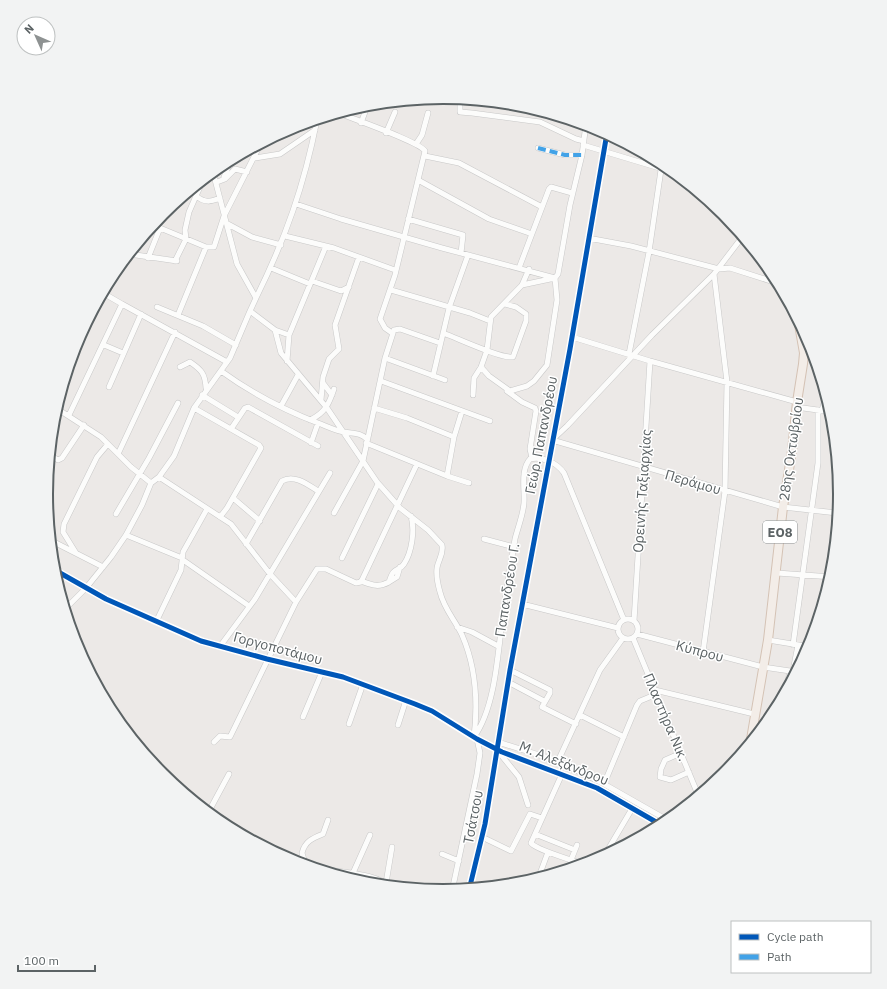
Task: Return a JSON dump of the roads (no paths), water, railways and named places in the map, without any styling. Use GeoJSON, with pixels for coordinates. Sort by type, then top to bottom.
{"type":"FeatureCollection","features":[{"type":"Feature","properties":{"kind":"main road","name":"28ης Οκτωβρίου"},"geometry":{"type":"LineString","coordinates":[[752,733],[754,714],[768,640],[777,573],[783,506],[792,451],[796,405],[802,377],[804,353],[802,340]]}},
{"type":"Feature","properties":{"kind":"street"},"geometry":{"type":"LineString","coordinates":[[460,105],[460,112],[462,113],[540,122],[604,151],[648,162]]}},
{"type":"Feature","properties":{"kind":"street"},"geometry":{"type":"LineString","coordinates":[[361,123],[365,112]]}},
{"type":"Feature","properties":{"kind":"street"},"geometry":{"type":"LineString","coordinates":[[386,133],[395,112]]}},
{"type":"Feature","properties":{"kind":"street"},"geometry":{"type":"LineString","coordinates":[[416,144],[422,135],[428,113]]}},
{"type":"Feature","properties":{"kind":"street"},"geometry":{"type":"LineString","coordinates":[[346,116],[416,144],[423,148],[425,156],[390,290],[380,319],[385,328],[392,333]]}},
{"type":"Feature","properties":{"kind":"street"},"geometry":{"type":"LineString","coordinates":[[69,604],[86,588],[126,535],[142,505],[151,483],[159,477],[174,456],[194,408],[206,388],[227,362],[236,345],[285,236],[303,183],[316,126]]}},
{"type":"Feature","properties":{"kind":"street"},"geometry":{"type":"LineString","coordinates":[[255,158],[280,154],[315,130]]}},
{"type":"Feature","properties":{"kind":"street"},"geometry":{"type":"LineString","coordinates":[[506,390],[515,390],[527,386],[534,381],[547,365],[557,300],[555,278],[558,274],[572,193],[582,155],[585,131]]}},
{"type":"Feature","properties":{"kind":"street","name":"Γεώρ. Παπανδρέου"},"geometry":{"type":"LineString","coordinates":[[498,742],[548,460],[572,337],[606,140]]}},
{"type":"Feature","properties":{"kind":"street"},"geometry":{"type":"LineString","coordinates":[[538,148],[565,155],[582,155]]}},
{"type":"Feature","properties":{"kind":"street"},"geometry":{"type":"LineString","coordinates":[[148,258],[160,228],[206,247],[211,248],[215,245],[224,216],[258,151]]}},
{"type":"Feature","properties":{"kind":"street"},"geometry":{"type":"LineString","coordinates":[[425,156],[459,163],[542,207]]}},
{"type":"Feature","properties":{"kind":"street"},"geometry":{"type":"LineString","coordinates":[[219,182],[235,169],[248,172]]}},
{"type":"Feature","properties":{"kind":"street"},"geometry":{"type":"LineString","coordinates":[[631,355],[649,252],[660,170]]}},
{"type":"Feature","properties":{"kind":"street"},"geometry":{"type":"LineString","coordinates":[[219,182],[225,172]]}},
{"type":"Feature","properties":{"kind":"street"},"geometry":{"type":"LineString","coordinates":[[216,178],[219,182],[220,198],[225,222],[239,270],[256,298]]}},
{"type":"Feature","properties":{"kind":"street"},"geometry":{"type":"LineString","coordinates":[[418,180],[489,219],[532,234]]}},
{"type":"Feature","properties":{"kind":"street"},"geometry":{"type":"LineString","coordinates":[[519,268],[548,191],[552,187],[572,193]]}},
{"type":"Feature","properties":{"kind":"street"},"geometry":{"type":"LineString","coordinates":[[135,255],[176,261],[186,239],[187,222],[198,191]]}},
{"type":"Feature","properties":{"kind":"street"},"geometry":{"type":"LineString","coordinates":[[196,196],[205,202],[210,202],[220,198]]}},
{"type":"Feature","properties":{"kind":"street"},"geometry":{"type":"LineString","coordinates":[[296,204],[404,237],[555,278]]}},
{"type":"Feature","properties":{"kind":"street"},"geometry":{"type":"LineString","coordinates":[[408,219],[463,235],[461,253]]}},
{"type":"Feature","properties":{"kind":"street"},"geometry":{"type":"LineString","coordinates":[[225,222],[252,237],[281,245]]}},
{"type":"Feature","properties":{"kind":"street"},"geometry":{"type":"LineString","coordinates":[[285,236],[326,246],[395,270]]}},
{"type":"Feature","properties":{"kind":"street"},"geometry":{"type":"LineString","coordinates":[[588,238],[631,246],[649,252],[719,269],[730,268],[770,281]]}},
{"type":"Feature","properties":{"kind":"street"},"geometry":{"type":"LineString","coordinates":[[552,440],[631,355],[719,269],[740,240]]}},
{"type":"Feature","properties":{"kind":"street"},"geometry":{"type":"LineString","coordinates":[[287,361],[289,335],[326,246]]}},
{"type":"Feature","properties":{"kind":"street"},"geometry":{"type":"LineString","coordinates":[[178,315],[206,247]]}},
{"type":"Feature","properties":{"kind":"street"},"geometry":{"type":"LineString","coordinates":[[433,376],[449,308],[468,255]]}},
{"type":"Feature","properties":{"kind":"street"},"geometry":{"type":"LineString","coordinates":[[321,400],[323,382],[329,359],[339,349],[335,326],[359,257]]}},
{"type":"Feature","properties":{"kind":"street"},"geometry":{"type":"LineString","coordinates":[[271,268],[311,283],[341,291],[349,287]]}},
{"type":"Feature","properties":{"kind":"street"},"geometry":{"type":"LineString","coordinates":[[473,394],[474,378],[481,367],[487,350],[491,330],[490,321],[496,312],[522,285],[528,270]]}},
{"type":"Feature","properties":{"kind":"street"},"geometry":{"type":"LineString","coordinates":[[703,652],[725,491],[727,382],[714,274]]}},
{"type":"Feature","properties":{"kind":"street"},"geometry":{"type":"LineString","coordinates":[[522,285],[555,278]]}},
{"type":"Feature","properties":{"kind":"street"},"geometry":{"type":"LineString","coordinates":[[390,290],[470,313],[490,321]]}},
{"type":"Feature","properties":{"kind":"street"},"geometry":{"type":"LineString","coordinates":[[107,296],[227,362]]}},
{"type":"Feature","properties":{"kind":"street"},"geometry":{"type":"LineString","coordinates":[[69,415],[104,345],[122,304]]}},
{"type":"Feature","properties":{"kind":"street"},"geometry":{"type":"LineString","coordinates":[[443,333],[511,358],[515,354],[526,321],[526,314],[505,304]]}},
{"type":"Feature","properties":{"kind":"street"},"geometry":{"type":"LineString","coordinates":[[157,307],[178,315],[236,345]]}},
{"type":"Feature","properties":{"kind":"street"},"geometry":{"type":"LineString","coordinates":[[250,311],[275,330],[289,335]]}},
{"type":"Feature","properties":{"kind":"street"},"geometry":{"type":"LineString","coordinates":[[109,387],[140,314]]}},
{"type":"Feature","properties":{"kind":"street"},"geometry":{"type":"LineString","coordinates":[[334,513],[363,461],[366,441],[392,333],[396,329],[400,329],[440,343]]}},
{"type":"Feature","properties":{"kind":"street"},"geometry":{"type":"LineString","coordinates":[[275,330],[279,348],[287,361],[327,408],[378,484],[397,505],[434,535],[442,545],[442,555],[437,570],[438,585],[445,608],[457,627],[468,652],[475,682],[476,738],[480,753],[453,885]]}},
{"type":"Feature","properties":{"kind":"street"},"geometry":{"type":"LineString","coordinates":[[118,454],[175,332]]}},
{"type":"Feature","properties":{"kind":"street"},"geometry":{"type":"LineString","coordinates":[[572,337],[650,361],[727,382],[796,405],[825,411]]}},
{"type":"Feature","properties":{"kind":"street"},"geometry":{"type":"LineString","coordinates":[[104,345],[123,353]]}},
{"type":"Feature","properties":{"kind":"street"},"geometry":{"type":"LineString","coordinates":[[385,358],[445,380]]}},
{"type":"Feature","properties":{"kind":"street","name":"Ορεινής Ταξιαρχίας"},"geometry":{"type":"LineString","coordinates":[[634,621],[650,361]]}},
{"type":"Feature","properties":{"kind":"street"},"geometry":{"type":"LineString","coordinates":[[180,367],[190,362],[204,374],[216,376]]}},
{"type":"Feature","properties":{"kind":"street"},"geometry":{"type":"LineString","coordinates":[[481,367],[488,376],[506,390],[522,402],[535,408],[536,411],[530,449],[532,458],[548,460],[556,464],[564,473],[624,620]]}},
{"type":"Feature","properties":{"kind":"street"},"geometry":{"type":"LineString","coordinates":[[221,371],[240,384],[318,424],[344,432],[361,434],[366,441],[417,464],[469,483]]}},
{"type":"Feature","properties":{"kind":"street"},"geometry":{"type":"LineString","coordinates":[[204,374],[206,388]]}},
{"type":"Feature","properties":{"kind":"street"},"geometry":{"type":"LineString","coordinates":[[281,406],[298,374]]}},
{"type":"Feature","properties":{"kind":"street"},"geometry":{"type":"LineString","coordinates":[[381,381],[490,421]]}},
{"type":"Feature","properties":{"kind":"street"},"geometry":{"type":"LineString","coordinates":[[323,382],[332,396]]}},
{"type":"Feature","properties":{"kind":"street"},"geometry":{"type":"LineString","coordinates":[[310,420],[323,413],[327,408],[334,388]]}},
{"type":"Feature","properties":{"kind":"street"},"geometry":{"type":"LineString","coordinates":[[202,395],[238,417]]}},
{"type":"Feature","properties":{"kind":"street"},"geometry":{"type":"LineString","coordinates":[[116,514],[159,441],[178,403]]}},
{"type":"Feature","properties":{"kind":"street"},"geometry":{"type":"LineString","coordinates":[[795,665],[795,645],[804,575],[810,509],[818,456],[820,411],[823,403]]}},
{"type":"Feature","properties":{"kind":"street"},"geometry":{"type":"LineString","coordinates":[[231,429],[238,417],[245,408],[248,407],[318,446]]}},
{"type":"Feature","properties":{"kind":"street"},"geometry":{"type":"LineString","coordinates":[[194,408],[259,445],[261,448],[233,498],[220,517]]}},
{"type":"Feature","properties":{"kind":"street"},"geometry":{"type":"LineString","coordinates":[[374,408],[407,418],[454,437]]}},
{"type":"Feature","properties":{"kind":"street"},"geometry":{"type":"LineString","coordinates":[[62,411],[84,425],[108,444],[139,474],[151,483]]}},
{"type":"Feature","properties":{"kind":"street"},"geometry":{"type":"LineString","coordinates":[[447,476],[454,437],[462,411]]}},
{"type":"Feature","properties":{"kind":"street"},"geometry":{"type":"LineString","coordinates":[[311,443],[318,424]]}},
{"type":"Feature","properties":{"kind":"street"},"geometry":{"type":"LineString","coordinates":[[55,458],[58,460],[62,458],[84,425]]}},
{"type":"Feature","properties":{"kind":"street","name":"Περάμου"},"geometry":{"type":"LineString","coordinates":[[552,440],[644,468],[783,506],[833,512]]}},
{"type":"Feature","properties":{"kind":"street"},"geometry":{"type":"LineString","coordinates":[[76,553],[63,532],[64,524],[97,457],[108,444]]}},
{"type":"Feature","properties":{"kind":"street","name":"Παπανδρέου Γ."},"geometry":{"type":"LineString","coordinates":[[476,738],[488,710],[514,547],[524,504],[523,489],[526,470],[528,461],[532,458]]}},
{"type":"Feature","properties":{"kind":"street"},"geometry":{"type":"LineString","coordinates":[[361,581],[417,464]]}},
{"type":"Feature","properties":{"kind":"street"},"geometry":{"type":"LineString","coordinates":[[221,645],[270,574],[330,473]]}},
{"type":"Feature","properties":{"kind":"street"},"geometry":{"type":"LineString","coordinates":[[159,477],[230,524],[270,574],[296,602]]}},
{"type":"Feature","properties":{"kind":"street"},"geometry":{"type":"LineString","coordinates":[[246,544],[282,481],[287,478],[293,478],[318,491]]}},
{"type":"Feature","properties":{"kind":"street"},"geometry":{"type":"LineString","coordinates":[[342,558],[378,484]]}},
{"type":"Feature","properties":{"kind":"street"},"geometry":{"type":"LineString","coordinates":[[233,498],[260,521]]}},
{"type":"Feature","properties":{"kind":"street"},"geometry":{"type":"LineString","coordinates":[[156,622],[181,570],[184,549],[207,509]]}},
{"type":"Feature","properties":{"kind":"street"},"geometry":{"type":"LineString","coordinates":[[214,742],[220,736],[230,736],[296,602],[317,569],[326,569],[356,583],[361,581],[378,586],[389,582],[393,571],[400,567],[405,561],[412,542],[411,516]]}},
{"type":"Feature","properties":{"kind":"street"},"geometry":{"type":"LineString","coordinates":[[126,535],[182,559],[249,606]]}},
{"type":"Feature","properties":{"kind":"street"},"geometry":{"type":"LineString","coordinates":[[484,539],[514,547]]}},
{"type":"Feature","properties":{"kind":"street"},"geometry":{"type":"LineString","coordinates":[[56,543],[103,567]]}},
{"type":"Feature","properties":{"kind":"street","name":"Γοργοποτάμου"},"geometry":{"type":"LineString","coordinates":[[61,573],[86,588],[156,622],[201,641],[322,672],[363,684],[406,700],[432,711],[497,749]]}},
{"type":"Feature","properties":{"kind":"street"},"geometry":{"type":"LineString","coordinates":[[777,573],[825,577]]}},
{"type":"Feature","properties":{"kind":"street"},"geometry":{"type":"LineString","coordinates":[[522,604],[618,628],[623,638]]}},
{"type":"Feature","properties":{"kind":"street"},"geometry":{"type":"LineString","coordinates":[[623,638],[633,638],[637,634],[638,626],[634,621],[624,620]]}},
{"type":"Feature","properties":{"kind":"street"},"geometry":{"type":"LineString","coordinates":[[618,628],[624,620]]}},
{"type":"Feature","properties":{"kind":"street"},"geometry":{"type":"LineString","coordinates":[[457,627],[472,632],[498,646]]}},
{"type":"Feature","properties":{"kind":"street","name":"Κύπρου"},"geometry":{"type":"LineString","coordinates":[[637,634],[763,667],[792,671]]}},
{"type":"Feature","properties":{"kind":"street"},"geometry":{"type":"LineString","coordinates":[[558,762],[600,670],[623,638]]}},
{"type":"Feature","properties":{"kind":"street","name":"Πλαστήρα Νικ."},"geometry":{"type":"LineString","coordinates":[[633,638],[697,791]]}},
{"type":"Feature","properties":{"kind":"street"},"geometry":{"type":"LineString","coordinates":[[768,640],[803,646]]}},
{"type":"Feature","properties":{"kind":"street"},"geometry":{"type":"LineString","coordinates":[[510,670],[550,690],[550,693],[542,706],[576,724]]}},
{"type":"Feature","properties":{"kind":"street"},"geometry":{"type":"LineString","coordinates":[[303,717],[322,672]]}},
{"type":"Feature","properties":{"kind":"street"},"geometry":{"type":"LineString","coordinates":[[508,682],[544,701]]}},
{"type":"Feature","properties":{"kind":"street"},"geometry":{"type":"LineString","coordinates":[[349,724],[363,684]]}},
{"type":"Feature","properties":{"kind":"street"},"geometry":{"type":"LineString","coordinates":[[604,784],[640,701],[656,692],[754,714]]}},
{"type":"Feature","properties":{"kind":"street"},"geometry":{"type":"LineString","coordinates":[[398,725],[406,700]]}},
{"type":"Feature","properties":{"kind":"street"},"geometry":{"type":"LineString","coordinates":[[580,716],[624,737]]}},
{"type":"Feature","properties":{"kind":"street","name":"Τσάτσου"},"geometry":{"type":"LineString","coordinates":[[470,884],[482,837],[493,781],[498,742]]}},
{"type":"Feature","properties":{"kind":"street","name":"Μ. Αλεξάνδρου"},"geometry":{"type":"LineString","coordinates":[[498,742],[558,762],[604,784],[662,817]]}},
{"type":"Feature","properties":{"kind":"street"},"geometry":{"type":"LineString","coordinates":[[497,749],[500,755],[519,777],[528,805]]}},
{"type":"Feature","properties":{"kind":"street","name":"Μ. Αλεξάνδρου"},"geometry":{"type":"LineString","coordinates":[[497,749],[597,788],[656,822]]}},
{"type":"Feature","properties":{"kind":"street"},"geometry":{"type":"LineString","coordinates":[[681,753],[665,760],[661,769],[660,777],[671,780],[689,772]]}},
{"type":"Feature","properties":{"kind":"street"},"geometry":{"type":"LineString","coordinates":[[211,808],[229,774]]}},
{"type":"Feature","properties":{"kind":"street"},"geometry":{"type":"LineString","coordinates":[[535,834],[576,848],[573,861],[548,852],[532,845],[531,843],[542,818],[562,774]]}},
{"type":"Feature","properties":{"kind":"street"},"geometry":{"type":"LineString","coordinates":[[610,848],[636,802]]}},
{"type":"Feature","properties":{"kind":"street"},"geometry":{"type":"LineString","coordinates":[[482,837],[511,851],[530,814],[542,818]]}},
{"type":"Feature","properties":{"kind":"street"},"geometry":{"type":"LineString","coordinates":[[304,859],[302,851],[314,836],[323,834],[328,820]]}},
{"type":"Feature","properties":{"kind":"street"},"geometry":{"type":"LineString","coordinates":[[353,873],[370,834]]}},
{"type":"Feature","properties":{"kind":"street"},"geometry":{"type":"LineString","coordinates":[[386,881],[392,848]]}},
{"type":"Feature","properties":{"kind":"street"},"geometry":{"type":"LineString","coordinates":[[540,873],[548,852]]}},
{"type":"Feature","properties":{"kind":"street"},"geometry":{"type":"LineString","coordinates":[[442,854],[459,861]]}},
{"type":"Feature","properties":{"kind":"street"},"geometry":{"type":"LineString","coordinates":[[338,871],[369,875],[378,879]]}}]}
